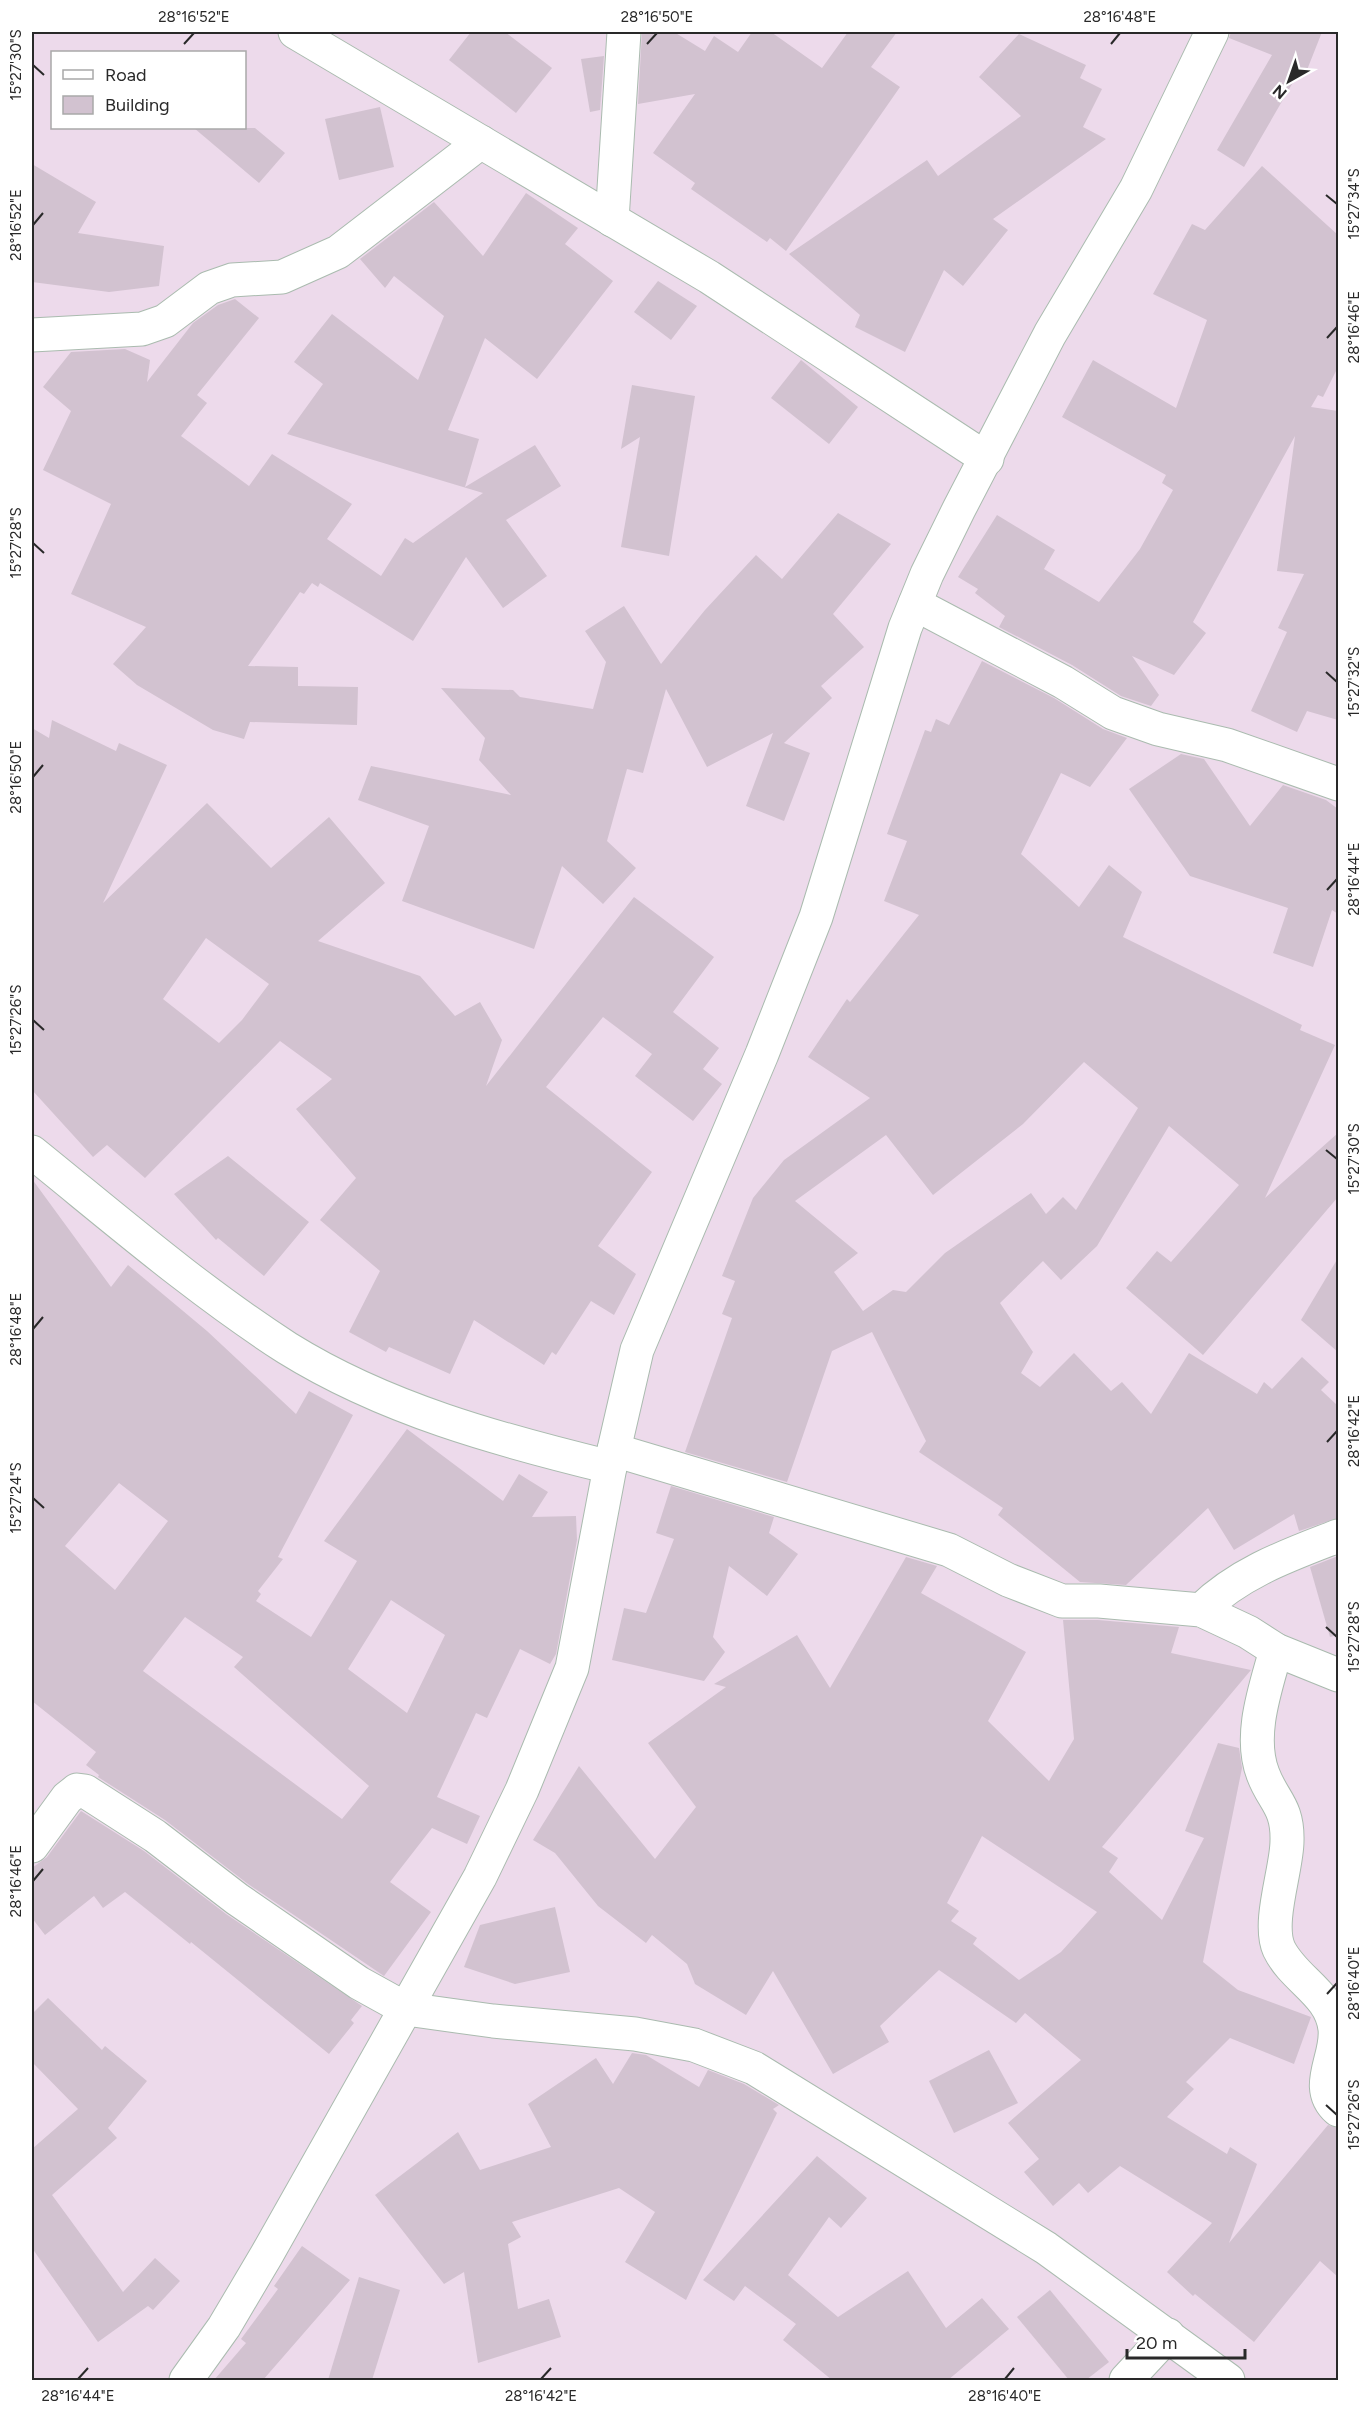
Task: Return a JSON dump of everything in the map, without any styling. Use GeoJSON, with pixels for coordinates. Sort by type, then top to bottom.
{"type":"FeatureCollection","features":[{"type":"Feature","properties":{"kind":"street"},"geometry":{"type":"LineString","coordinates":[[295,32],[709,277],[987,459]]}},
{"type":"Feature","properties":{"kind":"street"},"geometry":{"type":"LineString","coordinates":[[612,220],[624,32]]}},
{"type":"Feature","properties":{"kind":"street"},"geometry":{"type":"LineString","coordinates":[[186,2380],[224,2327],[266,2256],[480,1877],[522,1790],[572,1668],[612,1459],[637,1350],[762,1054],[816,917],[905,628],[927,574],[1050,334],[1136,189],[1212,32]]}},
{"type":"Feature","properties":{"kind":"street"},"geometry":{"type":"LineString","coordinates":[[32,335],[142,329],[165,321],[209,288],[232,280],[282,277],[339,252],[481,142]]}},
{"type":"Feature","properties":{"kind":"street"},"geometry":{"type":"LineString","coordinates":[[915,604],[1063,682],[1113,713],[1158,729],[1227,745],[1338,784]]}},
{"type":"Feature","properties":{"kind":"street"},"geometry":{"type":"LineString","coordinates":[[32,1152],[185,1276],[288,1348],[369,1390],[488,1437],[612,1459],[949,1550],[1008,1580],[1062,1601],[1100,1601],[1201,1610],[1248,1632],[1276,1650],[1338,1674]]}},
{"type":"Feature","properties":{"kind":"street"},"geometry":{"type":"LineString","coordinates":[[1201,1610],[1219,1592],[1265,1565],[1338,1536]]}},
{"type":"Feature","properties":{"kind":"street"},"geometry":{"type":"LineString","coordinates":[[1276,1650],[1257,1717],[1262,1774],[1283,1808],[1287,1841],[1276,1914],[1278,1948],[1306,1983],[1326,2001],[1335,2030],[1324,2088],[1338,2110]]}},
{"type":"Feature","properties":{"kind":"street"},"geometry":{"type":"LineString","coordinates":[[32,1846],[67,1798],[77,1790],[85,1791],[155,1836],[237,1899],[359,1983],[406,2009],[547,2027],[635,2034],[694,2045],[754,2068],[1046,2248],[1228,2380]]}},
{"type":"Feature","properties":{"kind":"street"},"geometry":{"type":"LineString","coordinates":[[1126,2380],[1168,2335]]}},
{"type":"Feature","properties":{"kind":"building"},"geometry":{"type":"Polygon","coordinates":[[[471,32],[505,32],[552,68],[516,113],[449,60],[471,32]]]}},
{"type":"Feature","properties":{"kind":"building"},"geometry":{"type":"Polygon","coordinates":[[[642,32],[674,32],[705,51],[714,36],[738,52],[752,32],[771,32],[822,68],[848,32],[897,32],[871,67],[900,87],[786,251],[770,238],[767,242],[691,189],[695,183],[653,153],[695,94],[638,104],[642,32]]]}},
{"type":"Feature","properties":{"kind":"building"},"geometry":{"type":"Polygon","coordinates":[[[1231,32],[1322,32],[1305,75],[1299,72],[1244,167],[1217,150],[1272,55],[1229,38],[1231,32]]]}},
{"type":"Feature","properties":{"kind":"building"},"geometry":{"type":"Polygon","coordinates":[[[1019,34],[1086,65],[1080,78],[1102,89],[1083,127],[1106,139],[993,219],[1008,230],[963,286],[944,270],[905,352],[855,327],[860,315],[789,254],[927,160],[938,176],[1021,116],[979,77],[1019,34]]]}},
{"type":"Feature","properties":{"kind":"building"},"geometry":{"type":"Polygon","coordinates":[[[604,56],[600,110],[590,112],[581,59],[604,56]]]}},
{"type":"Feature","properties":{"kind":"building"},"geometry":{"type":"Polygon","coordinates":[[[380,107],[394,167],[339,180],[325,119],[380,107]]]}},
{"type":"Feature","properties":{"kind":"building"},"geometry":{"type":"Polygon","coordinates":[[[255,128],[285,153],[259,183],[195,129],[255,128]]]}},
{"type":"Feature","properties":{"kind":"building"},"geometry":{"type":"Polygon","coordinates":[[[32,164],[96,202],[78,233],[164,246],[159,286],[109,292],[32,282],[32,164]]]}},
{"type":"Feature","properties":{"kind":"building"},"geometry":{"type":"Polygon","coordinates":[[[1262,166],[1338,235],[1338,367],[1323,397],[1318,395],[1311,407],[1338,411],[1338,720],[1307,711],[1297,732],[1251,711],[1287,632],[1278,628],[1304,574],[1277,571],[1295,436],[1193,622],[1206,633],[1174,675],[1132,656],[1159,695],[1151,706],[1121,696],[1072,665],[999,627],[1005,616],[975,593],[978,589],[958,577],[997,515],[1055,550],[1044,569],[1099,602],[1140,549],[1173,490],[1162,483],[1166,475],[1062,417],[1093,360],[1176,408],[1207,320],[1153,294],[1192,224],[1205,230],[1262,166]]]}},
{"type":"Feature","properties":{"kind":"building"},"geometry":{"type":"Polygon","coordinates":[[[526,193],[578,228],[565,244],[613,281],[537,379],[485,338],[448,430],[479,439],[465,487],[535,445],[561,486],[506,520],[547,576],[503,608],[466,557],[413,641],[320,583],[318,587],[312,583],[304,594],[300,592],[248,666],[298,667],[298,686],[358,687],[357,725],[250,722],[244,739],[213,730],[137,685],[113,664],[146,627],[71,594],[111,504],[43,470],[71,411],[43,387],[71,352],[125,349],[150,360],[147,382],[193,323],[218,305],[235,299],[259,318],[197,395],[207,403],[181,436],[249,486],[272,454],[352,504],[327,539],[381,576],[405,538],[413,543],[483,493],[287,434],[323,384],[294,362],[332,314],[418,380],[444,316],[394,276],[385,288],[360,259],[434,202],[483,256],[526,193]]]}},
{"type":"Feature","properties":{"kind":"building"},"geometry":{"type":"Polygon","coordinates":[[[658,281],[697,306],[671,340],[634,312],[658,281]]]}},
{"type":"Feature","properties":{"kind":"building"},"geometry":{"type":"Polygon","coordinates":[[[801,360],[858,407],[829,444],[771,398],[801,360]]]}},
{"type":"Feature","properties":{"kind":"building"},"geometry":{"type":"Polygon","coordinates":[[[632,385],[695,396],[669,556],[621,547],[640,437],[621,449],[632,385]]]}},
{"type":"Feature","properties":{"kind":"building"},"geometry":{"type":"Polygon","coordinates":[[[838,513],[891,544],[833,614],[864,647],[821,686],[832,698],[784,743],[810,753],[784,821],[746,806],[773,733],[707,767],[666,689],[643,773],[627,769],[607,841],[636,868],[603,904],[562,866],[534,949],[402,901],[429,826],[358,800],[371,766],[511,795],[479,760],[485,738],[441,688],[513,690],[520,697],[593,709],[606,662],[585,631],[624,606],[661,664],[705,610],[756,555],[782,579],[838,513]]]}},
{"type":"Feature","properties":{"kind":"building"},"geometry":{"type":"Polygon","coordinates":[[[982,661],[1054,698],[1103,729],[1127,738],[1090,787],[1061,773],[1021,854],[1079,907],[1109,865],[1142,892],[1123,937],[1302,1025],[1300,1030],[1335,1045],[1265,1198],[1338,1133],[1338,1197],[1203,1355],[1126,1288],[1157,1251],[1171,1262],[1239,1185],[1169,1126],[1097,1246],[1061,1280],[1043,1261],[1000,1303],[1033,1352],[1021,1373],[1040,1387],[1074,1353],[1111,1391],[1122,1382],[1151,1414],[1189,1353],[1257,1394],[1264,1382],[1272,1389],[1302,1357],[1329,1382],[1321,1390],[1338,1406],[1338,1518],[1299,1531],[1294,1514],[1234,1550],[1208,1508],[1126,1585],[1080,1582],[998,1515],[1003,1508],[919,1452],[926,1441],[872,1332],[832,1351],[787,1482],[685,1452],[732,1318],[722,1314],[735,1281],[722,1276],[753,1198],[784,1160],[870,1098],[808,1057],[847,999],[850,1002],[919,915],[884,901],[907,841],[887,834],[925,730],[931,732],[936,719],[949,725],[982,661]],[[1084,1062],[1023,1124],[933,1195],[886,1135],[795,1201],[858,1253],[834,1272],[863,1311],[893,1290],[906,1292],[945,1253],[1031,1193],[1046,1214],[1063,1197],[1076,1210],[1138,1108],[1084,1062]]]}},
{"type":"Feature","properties":{"kind":"building"},"geometry":{"type":"Polygon","coordinates":[[[52,720],[116,751],[119,743],[167,765],[103,903],[207,803],[271,868],[329,817],[385,883],[318,941],[420,976],[455,1016],[480,1002],[502,1040],[486,1086],[634,897],[714,957],[673,1012],[719,1048],[703,1069],[722,1084],[693,1121],[635,1076],[652,1054],[603,1017],[546,1087],[652,1172],[598,1246],[636,1274],[614,1315],[591,1301],[556,1355],[552,1352],[544,1365],[474,1320],[450,1374],[389,1347],[386,1352],[349,1332],[380,1271],[320,1220],[356,1178],[296,1109],[332,1079],[280,1041],[145,1178],[107,1145],[93,1157],[32,1090],[32,728],[49,738],[52,720]],[[206,938],[163,999],[219,1043],[242,1020],[269,984],[206,938]]]}},
{"type":"Feature","properties":{"kind":"building"},"geometry":{"type":"Polygon","coordinates":[[[1181,754],[1204,759],[1250,826],[1283,785],[1326,800],[1338,809],[1338,914],[1332,910],[1313,967],[1273,953],[1288,908],[1190,876],[1129,789],[1181,754]]]}},
{"type":"Feature","properties":{"kind":"building"},"geometry":{"type":"Polygon","coordinates":[[[228,1156],[309,1222],[264,1276],[218,1238],[216,1240],[174,1194],[228,1156]]]}},
{"type":"Feature","properties":{"kind":"building"},"geometry":{"type":"Polygon","coordinates":[[[32,1179],[111,1287],[128,1265],[207,1331],[296,1414],[309,1391],[353,1415],[278,1557],[283,1559],[258,1591],[261,1594],[256,1601],[311,1637],[357,1561],[324,1541],[407,1429],[503,1501],[519,1474],[548,1492],[532,1517],[576,1516],[577,1540],[556,1654],[550,1664],[520,1649],[487,1718],[476,1713],[437,1797],[480,1816],[467,1844],[432,1828],[390,1882],[431,1912],[384,1976],[248,1884],[165,1820],[98,1777],[99,1775],[86,1765],[96,1752],[32,1701],[32,1179]],[[119,1483],[65,1546],[115,1590],[168,1521],[119,1483]],[[391,1600],[348,1669],[407,1713],[445,1635],[391,1600]],[[185,1617],[143,1671],[342,1819],[369,1786],[234,1667],[243,1657],[185,1617]]]}},
{"type":"Feature","properties":{"kind":"building"},"geometry":{"type":"Polygon","coordinates":[[[1338,1258],[1338,1352],[1301,1320],[1338,1258]]]}},
{"type":"Feature","properties":{"kind":"building"},"geometry":{"type":"Polygon","coordinates":[[[671,1486],[774,1517],[769,1533],[798,1554],[767,1596],[729,1566],[713,1637],[725,1652],[704,1681],[612,1660],[624,1608],[646,1613],[674,1539],[656,1533],[671,1486]]]}},
{"type":"Feature","properties":{"kind":"building"},"geometry":{"type":"Polygon","coordinates":[[[1338,1556],[1338,1635],[1330,1637],[1310,1567],[1338,1556]]]}},
{"type":"Feature","properties":{"kind":"building"},"geometry":{"type":"Polygon","coordinates":[[[906,1557],[937,1566],[921,1593],[1026,1652],[988,1721],[1049,1781],[1074,1739],[1063,1620],[1098,1620],[1179,1627],[1171,1653],[1251,1670],[1102,1847],[1118,1858],[1109,1872],[1162,1920],[1204,1838],[1185,1831],[1218,1743],[1239,1748],[1242,1768],[1203,1962],[1238,1990],[1311,2017],[1294,2064],[1230,2038],[1186,2082],[1194,2089],[1167,2117],[1227,2154],[1230,2147],[1257,2164],[1229,2243],[1328,2125],[1338,2128],[1338,2277],[1320,2261],[1254,2342],[1195,2294],[1193,2296],[1167,2272],[1212,2223],[1120,2166],[1088,2193],[1079,2183],[1053,2206],[1024,2172],[1039,2159],[1008,2123],[1081,2060],[1025,2013],[1016,2023],[939,1970],[880,2026],[889,2042],[833,2074],[773,1971],[746,2015],[695,1984],[687,1964],[652,1935],[646,1943],[598,1906],[555,1853],[533,1840],[579,1766],[655,1859],[696,1807],[648,1743],[726,1687],[714,1684],[797,1635],[830,1688],[906,1557]],[[982,1836],[947,1903],[959,1911],[951,1921],[977,1938],[973,1944],[1019,1980],[1061,1952],[1097,1912],[982,1836]]]}},
{"type":"Feature","properties":{"kind":"building"},"geometry":{"type":"Polygon","coordinates":[[[81,1811],[144,1851],[226,1914],[362,2006],[351,2020],[354,2023],[329,2054],[191,1942],[190,1944],[125,1892],[103,1908],[94,1896],[45,1935],[32,1918],[32,1868],[47,1857],[81,1811]]]}},
{"type":"Feature","properties":{"kind":"building"},"geometry":{"type":"Polygon","coordinates":[[[555,1907],[570,1972],[515,1984],[464,1967],[480,1925],[555,1907]]]}},
{"type":"Feature","properties":{"kind":"building"},"geometry":{"type":"Polygon","coordinates":[[[48,1998],[102,2050],[105,2046],[147,2081],[108,2128],[117,2138],[52,2195],[123,2292],[155,2258],[180,2281],[153,2310],[148,2306],[98,2342],[32,2248],[32,2149],[78,2109],[32,2062],[32,2014],[48,1998]]]}},
{"type":"Feature","properties":{"kind":"building"},"geometry":{"type":"Polygon","coordinates":[[[989,2050],[1018,2103],[954,2133],[929,2081],[989,2050]]]}},
{"type":"Feature","properties":{"kind":"building"},"geometry":{"type":"Polygon","coordinates":[[[632,2053],[646,2055],[699,2087],[708,2070],[744,2084],[779,2105],[773,2109],[777,2113],[686,2300],[625,2262],[655,2212],[619,2188],[512,2222],[521,2237],[508,2244],[518,2309],[549,2299],[561,2337],[478,2363],[464,2272],[444,2284],[375,2195],[458,2132],[480,2170],[551,2147],[528,2104],[596,2058],[613,2084],[632,2053]]]}},
{"type":"Feature","properties":{"kind":"building"},"geometry":{"type":"Polygon","coordinates":[[[817,2156],[867,2198],[841,2228],[829,2217],[788,2275],[838,2317],[908,2271],[946,2328],[982,2298],[1009,2329],[948,2380],[832,2380],[783,2340],[796,2324],[745,2286],[734,2301],[703,2280],[817,2156]]]}},
{"type":"Feature","properties":{"kind":"building"},"geometry":{"type":"Polygon","coordinates":[[[302,2246],[350,2280],[263,2380],[214,2380],[246,2343],[241,2339],[278,2289],[274,2286],[302,2246]]]}},
{"type":"Feature","properties":{"kind":"building"},"geometry":{"type":"Polygon","coordinates":[[[359,2277],[400,2290],[372,2380],[328,2380],[359,2277]]]}},
{"type":"Feature","properties":{"kind":"building"},"geometry":{"type":"Polygon","coordinates":[[[1050,2290],[1109,2362],[1086,2380],[1069,2380],[1017,2317],[1050,2290]]]}}]}
